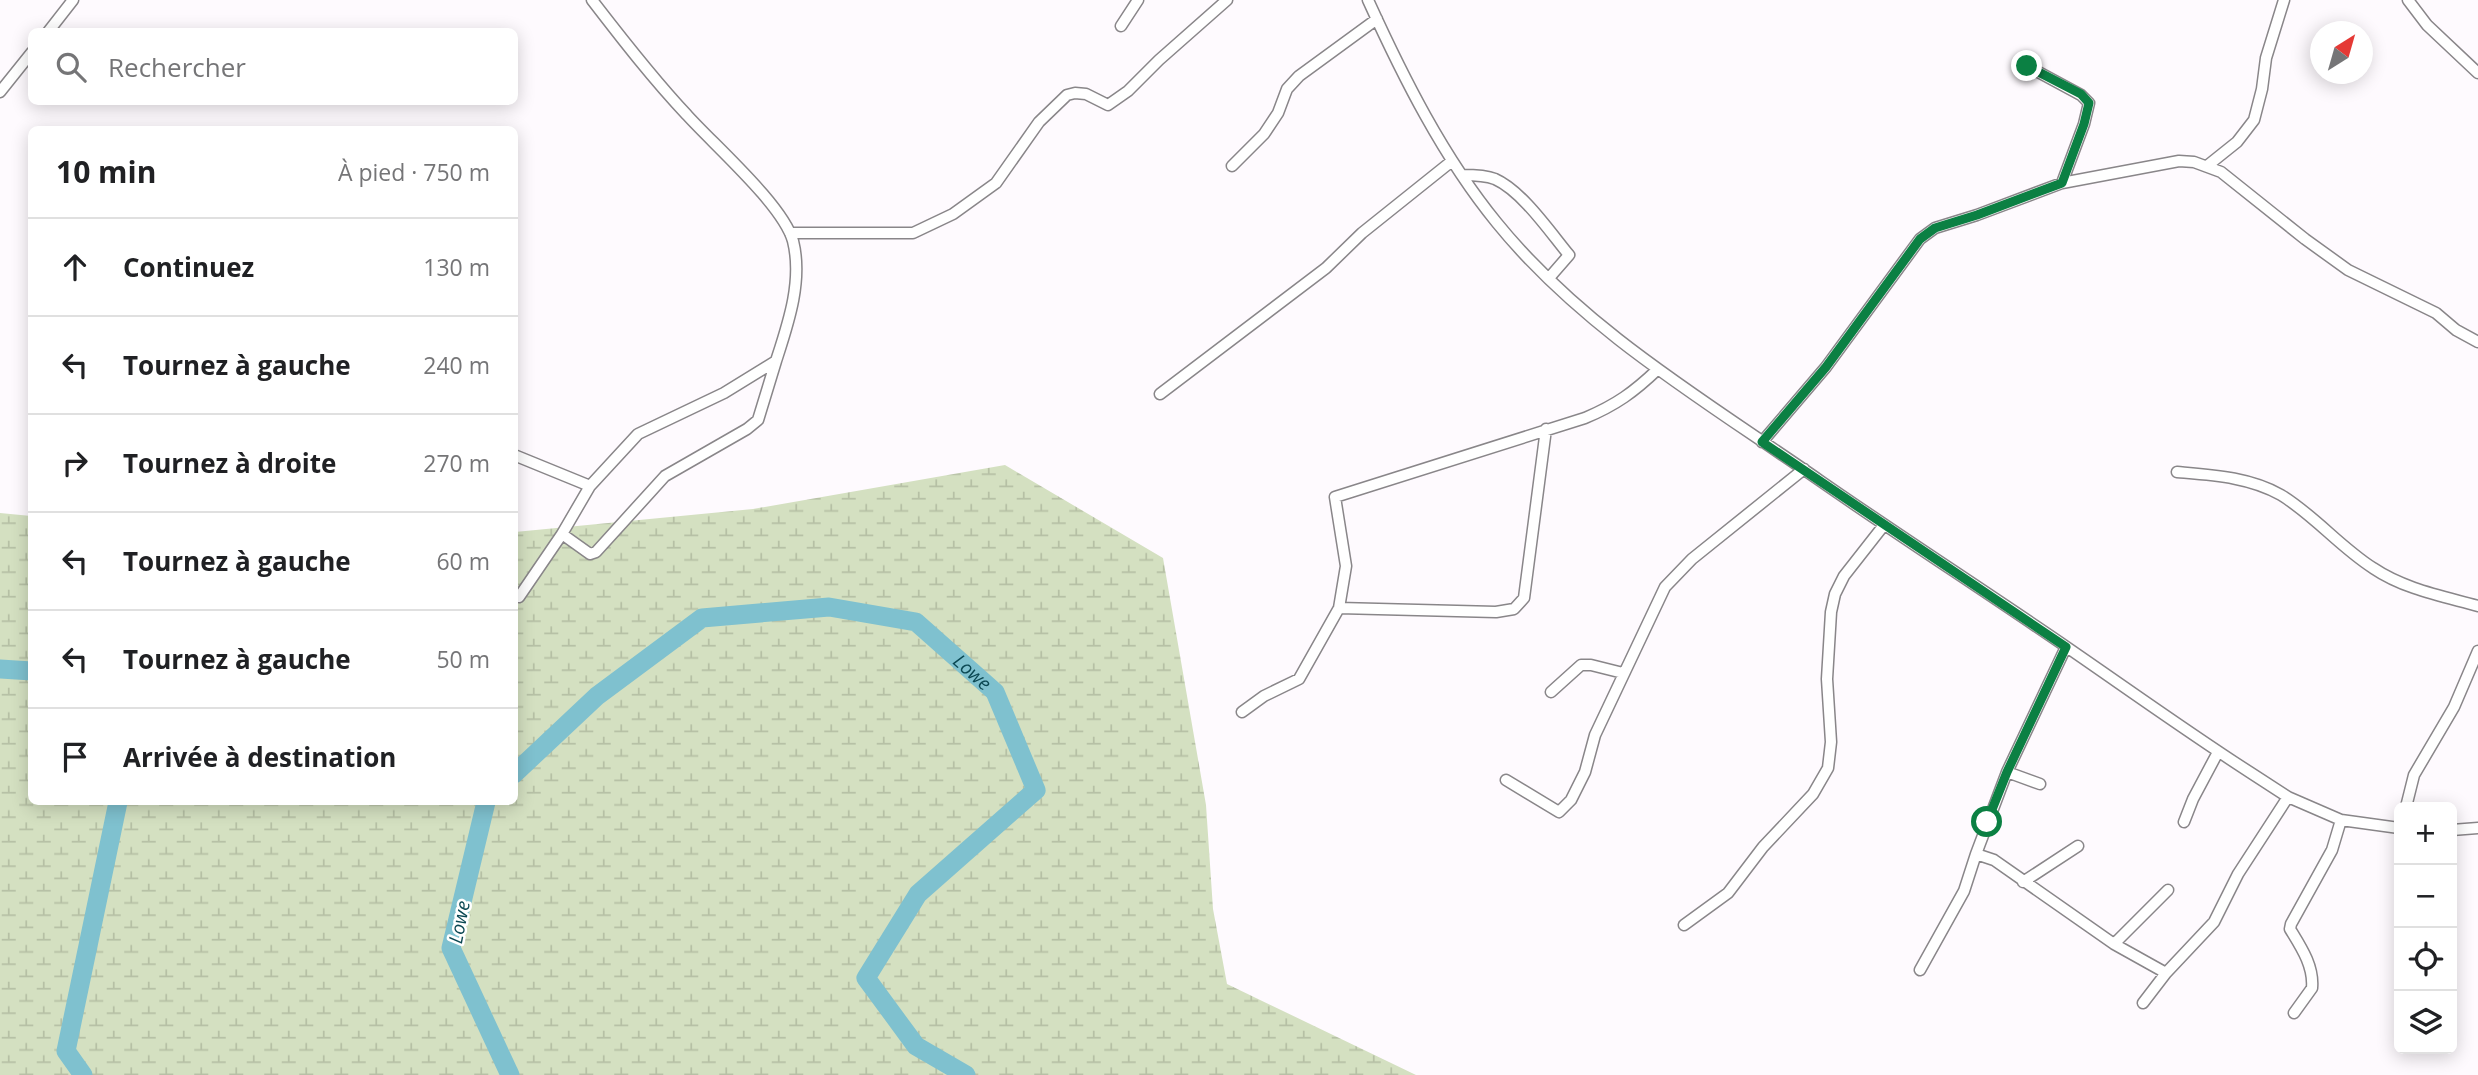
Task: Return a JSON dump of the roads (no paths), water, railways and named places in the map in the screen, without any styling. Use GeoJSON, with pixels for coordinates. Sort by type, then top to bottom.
{"type":"FeatureCollection","features":[{"type":"Feature","properties":{"kind":"street"},"geometry":{"type":"LineString","coordinates":[[51,28],[73,0]]}},
{"type":"Feature","properties":{"kind":"street"},"geometry":{"type":"LineString","coordinates":[[562,534],[582,551],[590,554],[596,552],[665,477],[758,420],[789,321],[794,292],[794,253],[786,224],[685,113],[592,0]]}},
{"type":"Feature","properties":{"kind":"street"},"geometry":{"type":"LineString","coordinates":[[1121,26],[1138,0]]}},
{"type":"Feature","properties":{"kind":"street"},"geometry":{"type":"LineString","coordinates":[[790,233],[913,233],[953,214],[996,183],[1039,122],[1061,99],[1075,93],[1086,94],[1108,105],[1128,91],[1227,0]]}},
{"type":"Feature","properties":{"kind":"street"},"geometry":{"type":"LineString","coordinates":[[1368,0],[1452,162],[1497,223],[1549,278],[1596,322],[1762,442],[2288,797],[2341,820],[2394,827]]}},
{"type":"Feature","properties":{"kind":"street"},"geometry":{"type":"LineString","coordinates":[[2207,166],[2237,142],[2255,120],[2266,58],[2284,0]]}},
{"type":"Feature","properties":{"kind":"street"},"geometry":{"type":"LineString","coordinates":[[2408,0],[2427,25],[2478,73]]}},
{"type":"Feature","properties":{"kind":"street"},"geometry":{"type":"LineString","coordinates":[[1233,166],[1264,134],[1278,113],[1287,89],[1299,76],[1377,19]]}},
{"type":"Feature","properties":{"kind":"street"},"geometry":{"type":"LineString","coordinates":[[0,92],[28,57]]}},
{"type":"Feature","properties":{"kind":"street"},"geometry":{"type":"LineString","coordinates":[[2027,66],[2081,94],[2089,103],[2062,183]]}},
{"type":"Feature","properties":{"kind":"street"},"geometry":{"type":"LineString","coordinates":[[1160,394],[1326,268],[1362,233],[1452,162]]}},
{"type":"Feature","properties":{"kind":"street"},"geometry":{"type":"LineString","coordinates":[[1762,442],[1826,367],[1920,239],[1935,228],[2062,183],[2179,162],[2207,166],[2221,172],[2348,270],[2436,313],[2456,330],[2478,342]]}},
{"type":"Feature","properties":{"kind":"street"},"geometry":{"type":"LineString","coordinates":[[1462,175],[1488,177],[1504,184],[1530,209],[1569,255],[1549,278]]}},
{"type":"Feature","properties":{"kind":"street"},"geometry":{"type":"LineString","coordinates":[[519,597],[562,534],[590,486],[638,434],[724,393],[776,361]]}},
{"type":"Feature","properties":{"kind":"street"},"geometry":{"type":"LineString","coordinates":[[1242,712],[1264,696],[1299,679],[1339,608],[1346,566],[1335,497],[1585,418],[1614,406],[1636,391],[1658,369]]}},
{"type":"Feature","properties":{"kind":"street"},"geometry":{"type":"LineString","coordinates":[[1339,608],[1496,612],[1514,609],[1524,598],[1546,429]]}},
{"type":"Feature","properties":{"kind":"street"},"geometry":{"type":"LineString","coordinates":[[518,457],[590,486]]}},
{"type":"Feature","properties":{"kind":"street"},"geometry":{"type":"LineString","coordinates":[[1506,780],[1559,812],[1571,800],[1586,772],[1595,734],[1665,587],[1692,559],[1804,469]]}},
{"type":"Feature","properties":{"kind":"street"},"geometry":{"type":"LineString","coordinates":[[2177,472],[2212,475],[2257,484],[2281,496],[2374,569],[2404,585],[2478,606]]}},
{"type":"Feature","properties":{"kind":"street"},"geometry":{"type":"LineString","coordinates":[[1684,925],[1728,893],[1763,847],[1814,794],[1828,768],[1831,742],[1827,679],[1831,612],[1835,594],[1844,576],[1884,525]]}},
{"type":"Feature","properties":{"kind":"street"},"geometry":{"type":"LineString","coordinates":[[1920,970],[1964,891],[2007,772],[2066,647]]}},
{"type":"Feature","properties":{"kind":"street"},"geometry":{"type":"LineString","coordinates":[[2407,802],[2414,775],[2454,707],[2478,651]]}},
{"type":"Feature","properties":{"kind":"street"},"geometry":{"type":"LineString","coordinates":[[1551,692],[1581,665],[1623,673]]}},
{"type":"Feature","properties":{"kind":"street"},"geometry":{"type":"LineString","coordinates":[[2184,822],[2197,790],[2218,752]]}},
{"type":"Feature","properties":{"kind":"street"},"geometry":{"type":"LineString","coordinates":[[2007,772],[2040,784]]}},
{"type":"Feature","properties":{"kind":"street"},"geometry":{"type":"LineString","coordinates":[[2143,1003],[2166,973],[2214,922],[2238,874],[2288,797]]}},
{"type":"Feature","properties":{"kind":"street"},"geometry":{"type":"LineString","coordinates":[[2294,1013],[2312,988],[2312,982],[2309,966],[2290,929],[2291,924],[2332,850],[2341,820]]}},
{"type":"Feature","properties":{"kind":"street"},"geometry":{"type":"LineString","coordinates":[[2457,830],[2478,828]]}},
{"type":"Feature","properties":{"kind":"street"},"geometry":{"type":"LineString","coordinates":[[2023,882],[2078,846]]}},
{"type":"Feature","properties":{"kind":"street"},"geometry":{"type":"LineString","coordinates":[[1976,854],[1994,860],[2114,944],[2166,973]]}},
{"type":"Feature","properties":{"kind":"street"},"geometry":{"type":"LineString","coordinates":[[2114,944],[2168,890]]}},
{"type":"Feature","properties":{"kind":"waterway","name":"Lowe"},"geometry":{"type":"LineString","coordinates":[[518,770],[597,696],[702,618],[829,607],[916,622],[995,692],[1036,790],[918,894],[866,978],[916,1046],[966,1075]]}},
{"type":"Feature","properties":{"kind":"waterway","name":"Lowe"},"geometry":{"type":"LineString","coordinates":[[0,669],[28,671]]}},
{"type":"Feature","properties":{"kind":"waterway","name":"Lowe"},"geometry":{"type":"LineString","coordinates":[[83,1075],[66,1051],[117,805]]}},
{"type":"Feature","properties":{"kind":"waterway","name":"Lowe"},"geometry":{"type":"LineString","coordinates":[[485,805],[451,948],[510,1075]]}}]}
